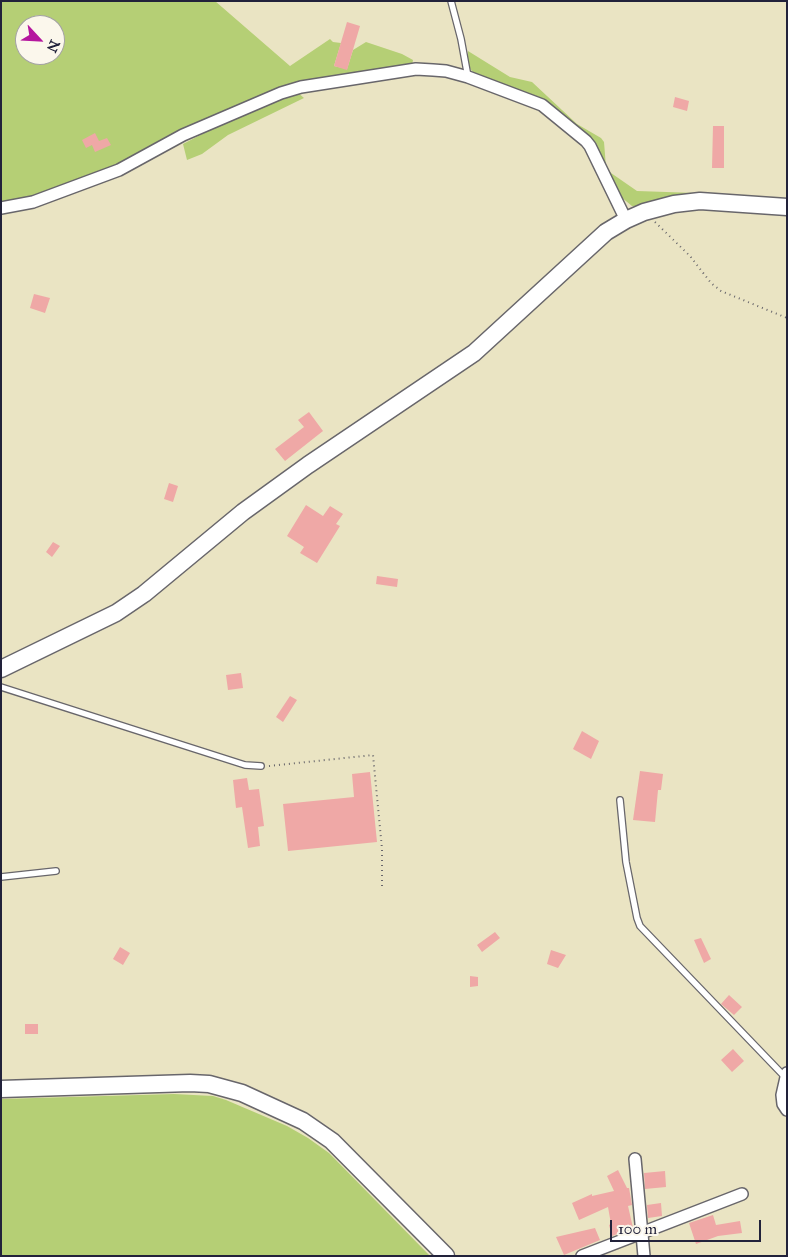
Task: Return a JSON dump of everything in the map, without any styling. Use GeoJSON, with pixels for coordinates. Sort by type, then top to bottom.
{"type":"FeatureCollection","features":[{"type":"Feature","properties":{"kind":"street"},"geometry":{"type":"LineString","coordinates":[[1,208],[33,202],[119,170],[183,135],[259,101],[301,87],[416,69],[446,70],[542,105],[586,140],[626,220]]}},
{"type":"Feature","properties":{"kind":"street"},"geometry":{"type":"LineString","coordinates":[[1,669],[116,613],[144,594],[243,512],[308,465],[474,353],[606,232],[626,220],[644,212],[674,204],[700,201],[787,207]]}},
{"type":"Feature","properties":{"kind":"street"},"geometry":{"type":"LineString","coordinates":[[786,1075],[782,1095],[783,1104],[787,1110]]}},
{"type":"Feature","properties":{"kind":"street"},"geometry":{"type":"LineString","coordinates":[[1,1089],[190,1083],[209,1084],[242,1093],[303,1121],[332,1141],[446,1256]]}},
{"type":"Feature","properties":{"kind":"street"},"geometry":{"type":"LineString","coordinates":[[635,1159],[644,1256]]}},
{"type":"Feature","properties":{"kind":"street"},"geometry":{"type":"LineString","coordinates":[[582,1256],[742,1194]]}},
{"type":"Feature","properties":{"kind":"lane"},"geometry":{"type":"LineString","coordinates":[[451,1],[468,77]]}},
{"type":"Feature","properties":{"kind":"lane"},"geometry":{"type":"LineString","coordinates":[[1,687],[245,765],[261,766]]}},
{"type":"Feature","properties":{"kind":"lane"},"geometry":{"type":"LineString","coordinates":[[620,800],[626,862],[640,926],[786,1075]]}},
{"type":"Feature","properties":{"kind":"lane"},"geometry":{"type":"LineString","coordinates":[[1,877],[56,872]]}},
{"type":"Feature","properties":{"kind":"path"},"geometry":{"type":"LineString","coordinates":[[644,212],[690,256],[710,283],[722,291],[787,318]]}},
{"type":"Feature","properties":{"kind":"path"},"geometry":{"type":"LineString","coordinates":[[261,766],[373,755],[382,849],[382,890]]}},
{"type":"Feature","properties":{"kind":"green space"},"geometry":{"type":"Polygon","coordinates":[[[1,1],[215,1],[290,66],[330,39],[333,42],[341,43],[334,66],[347,69],[353,50],[366,42],[402,54],[413,60],[412,65],[284,86],[258,96],[123,165],[31,200],[1,205],[1,1]]]}},
{"type":"Feature","properties":{"kind":"green space"},"geometry":{"type":"Polygon","coordinates":[[[468,51],[510,77],[532,82],[577,124],[601,138],[604,142],[606,167],[611,173],[637,191],[696,193],[696,196],[668,197],[642,206],[632,206],[621,197],[606,175],[591,140],[539,97],[478,76],[467,63],[468,51]]]}},
{"type":"Feature","properties":{"kind":"green space"},"geometry":{"type":"Polygon","coordinates":[[[297,92],[304,98],[228,135],[202,154],[187,160],[183,144],[241,114],[297,92]]]}},
{"type":"Feature","properties":{"kind":"green space"},"geometry":{"type":"Polygon","coordinates":[[[174,1094],[213,1096],[226,1100],[287,1126],[308,1138],[329,1153],[430,1256],[1,1256],[1,1099],[174,1094]]]}},
{"type":"Feature","properties":{"kind":"building"},"geometry":{"type":"Polygon","coordinates":[[[347,22],[360,26],[347,70],[334,66],[347,22]]]}},
{"type":"Feature","properties":{"kind":"building"},"geometry":{"type":"Polygon","coordinates":[[[675,97],[689,101],[687,111],[673,107],[675,97]]]}},
{"type":"Feature","properties":{"kind":"building"},"geometry":{"type":"Polygon","coordinates":[[[713,126],[724,126],[724,168],[712,168],[713,126]]]}},
{"type":"Feature","properties":{"kind":"building"},"geometry":{"type":"Polygon","coordinates":[[[95,133],[99,141],[107,138],[111,145],[95,152],[92,145],[86,148],[82,140],[95,133]]]}},
{"type":"Feature","properties":{"kind":"building"},"geometry":{"type":"Polygon","coordinates":[[[34,294],[50,298],[45,313],[30,308],[34,294]]]}},
{"type":"Feature","properties":{"kind":"building"},"geometry":{"type":"Polygon","coordinates":[[[309,412],[323,431],[285,461],[275,449],[304,427],[298,420],[309,412]]]}},
{"type":"Feature","properties":{"kind":"building"},"geometry":{"type":"Polygon","coordinates":[[[169,483],[178,486],[173,502],[164,499],[169,483]]]}},
{"type":"Feature","properties":{"kind":"building"},"geometry":{"type":"Polygon","coordinates":[[[306,505],[323,516],[330,506],[343,514],[336,524],[340,526],[317,563],[300,553],[304,547],[287,536],[306,505]]]}},
{"type":"Feature","properties":{"kind":"building"},"geometry":{"type":"Polygon","coordinates":[[[53,542],[60,546],[52,557],[46,552],[53,542]]]}},
{"type":"Feature","properties":{"kind":"building"},"geometry":{"type":"Polygon","coordinates":[[[377,576],[398,579],[397,587],[376,584],[377,576]]]}},
{"type":"Feature","properties":{"kind":"building"},"geometry":{"type":"Polygon","coordinates":[[[241,673],[243,688],[228,690],[226,675],[241,673]]]}},
{"type":"Feature","properties":{"kind":"building"},"geometry":{"type":"Polygon","coordinates":[[[290,696],[297,700],[283,722],[276,717],[290,696]]]}},
{"type":"Feature","properties":{"kind":"building"},"geometry":{"type":"Polygon","coordinates":[[[582,731],[599,741],[591,759],[573,749],[582,731]]]}},
{"type":"Feature","properties":{"kind":"building"},"geometry":{"type":"Polygon","coordinates":[[[640,771],[663,774],[661,790],[658,790],[655,822],[633,820],[640,771]]]}},
{"type":"Feature","properties":{"kind":"building"},"geometry":{"type":"Polygon","coordinates":[[[370,772],[377,842],[288,851],[283,804],[354,797],[352,774],[370,772]]]}},
{"type":"Feature","properties":{"kind":"building"},"geometry":{"type":"Polygon","coordinates":[[[247,778],[249,790],[259,789],[264,826],[258,827],[260,846],[248,848],[242,807],[236,808],[233,780],[247,778]]]}},
{"type":"Feature","properties":{"kind":"building"},"geometry":{"type":"Polygon","coordinates":[[[495,932],[500,938],[482,952],[477,945],[495,932]]]}},
{"type":"Feature","properties":{"kind":"building"},"geometry":{"type":"Polygon","coordinates":[[[701,938],[711,959],[704,963],[694,940],[701,938]]]}},
{"type":"Feature","properties":{"kind":"building"},"geometry":{"type":"Polygon","coordinates":[[[120,947],[130,953],[123,965],[113,959],[120,947]]]}},
{"type":"Feature","properties":{"kind":"building"},"geometry":{"type":"Polygon","coordinates":[[[551,950],[566,955],[558,968],[547,964],[551,950]]]}},
{"type":"Feature","properties":{"kind":"building"},"geometry":{"type":"Polygon","coordinates":[[[470,976],[478,977],[478,986],[470,987],[470,976]]]}},
{"type":"Feature","properties":{"kind":"building"},"geometry":{"type":"Polygon","coordinates":[[[729,995],[742,1007],[734,1015],[721,1004],[729,995]]]}},
{"type":"Feature","properties":{"kind":"building"},"geometry":{"type":"Polygon","coordinates":[[[25,1024],[38,1024],[38,1034],[25,1034],[25,1024]]]}},
{"type":"Feature","properties":{"kind":"building"},"geometry":{"type":"Polygon","coordinates":[[[733,1049],[744,1061],[732,1072],[721,1060],[733,1049]]]}},
{"type":"Feature","properties":{"kind":"building"},"geometry":{"type":"Polygon","coordinates":[[[618,1170],[627,1188],[629,1188],[632,1205],[628,1206],[633,1228],[612,1236],[608,1207],[579,1220],[572,1203],[592,1194],[592,1196],[614,1191],[607,1176],[618,1170]]]}},
{"type":"Feature","properties":{"kind":"building"},"geometry":{"type":"Polygon","coordinates":[[[665,1171],[666,1187],[645,1189],[644,1173],[665,1171]]]}},
{"type":"Feature","properties":{"kind":"building"},"geometry":{"type":"Polygon","coordinates":[[[661,1203],[662,1216],[648,1218],[647,1205],[661,1203]]]}},
{"type":"Feature","properties":{"kind":"building"},"geometry":{"type":"Polygon","coordinates":[[[713,1215],[716,1225],[740,1221],[742,1233],[718,1236],[696,1244],[689,1223],[713,1215]]]}},
{"type":"Feature","properties":{"kind":"building"},"geometry":{"type":"Polygon","coordinates":[[[595,1228],[600,1240],[564,1255],[556,1237],[595,1228]]]}}]}
